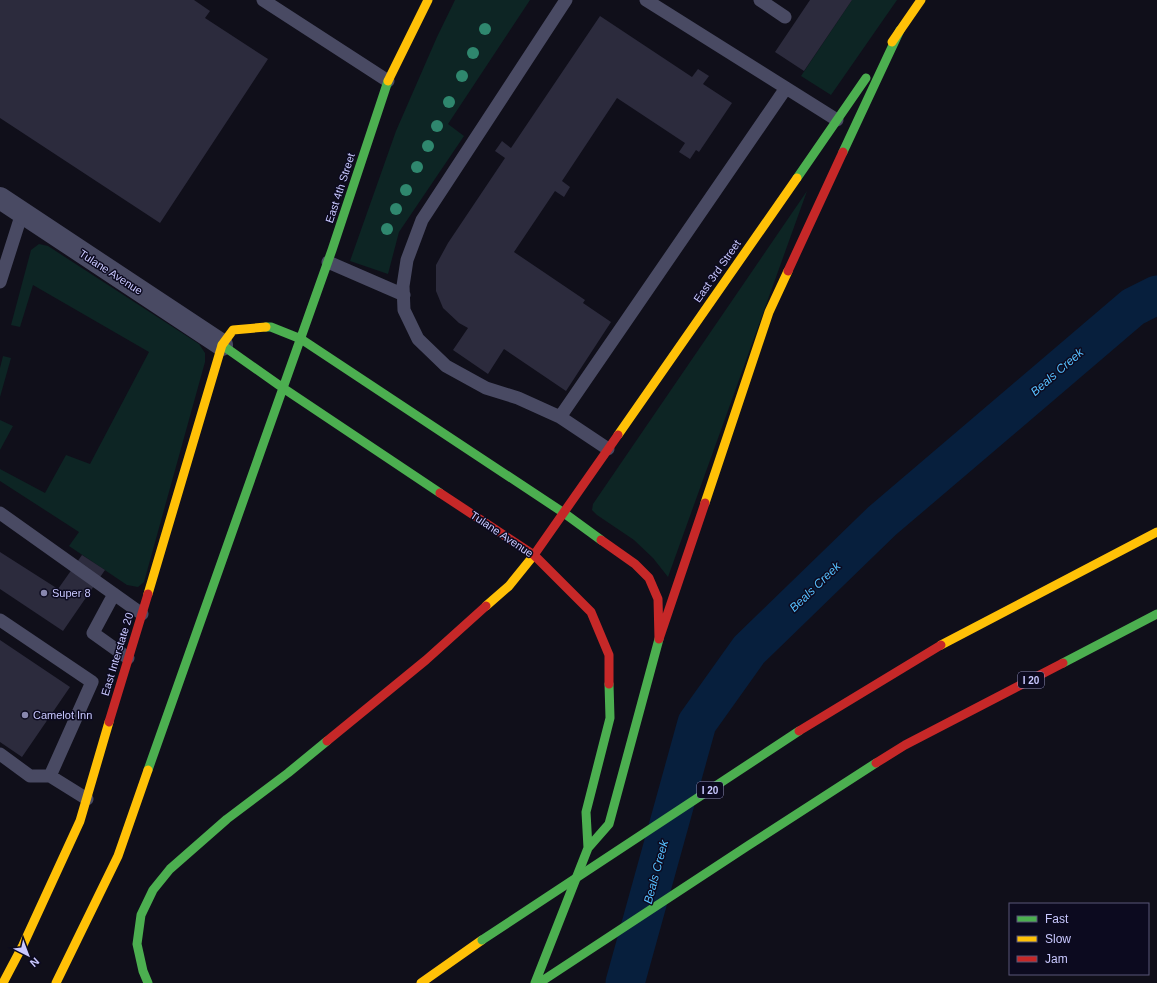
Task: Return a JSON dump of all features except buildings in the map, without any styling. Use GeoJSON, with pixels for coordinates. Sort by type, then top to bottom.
{"type":"FeatureCollection","features":[{"type":"Feature","properties":{"kind":"main road","name":"East 4th Street"},"geometry":{"type":"LineString","coordinates":[[56,983],[118,856],[328,262],[388,81],[428,0]]}},
{"type":"Feature","properties":{"kind":"main road","name":"East 3rd Street"},"geometry":{"type":"LineString","coordinates":[[148,983],[143,971],[137,944],[141,915],[153,890],[170,869],[227,819],[288,773],[426,660],[509,586],[534,555],[564,513],[921,0]]}},
{"type":"Feature","properties":{"kind":"main road"},"geometry":{"type":"LineString","coordinates":[[535,983],[588,848],[609,824],[659,638],[769,312],[900,30]]}},
{"type":"Feature","properties":{"kind":"main road"},"geometry":{"type":"LineString","coordinates":[[222,345],[233,330],[271,327],[301,339],[564,513],[635,564],[649,578],[658,600],[659,638]]}},
{"type":"Feature","properties":{"kind":"main road","name":"Tulane Avenue"},"geometry":{"type":"LineString","coordinates":[[222,345],[283,388],[534,555],[591,612],[609,654],[610,718],[586,812],[588,848]]}},
{"type":"Feature","properties":{"kind":"main road","name":"East Interstate 20"},"geometry":{"type":"LineString","coordinates":[[2,983],[30,931],[80,821],[222,345]]}},
{"type":"Feature","properties":{"kind":"main road","name":"I 20"},"geometry":{"type":"LineString","coordinates":[[421,983],[482,940],[805,727],[941,645],[1157,532]]}},
{"type":"Feature","properties":{"kind":"main road","name":"I 20"},"geometry":{"type":"LineString","coordinates":[[539,983],[905,745],[1157,614]]}},
{"type":"Feature","properties":{"kind":"street","name":"Tulane Avenue"},"geometry":{"type":"LineString","coordinates":[[0,198],[222,345]]}},
{"type":"Feature","properties":{"kind":"lane"},"geometry":{"type":"LineString","coordinates":[[264,0],[388,81]]}},
{"type":"Feature","properties":{"kind":"lane"},"geometry":{"type":"LineString","coordinates":[[566,0],[422,220],[407,260],[404,286],[404,310],[418,339],[446,366],[486,388],[518,398],[560,417],[608,449]]}},
{"type":"Feature","properties":{"kind":"lane"},"geometry":{"type":"LineString","coordinates":[[646,0],[837,120]]}},
{"type":"Feature","properties":{"kind":"lane"},"geometry":{"type":"LineString","coordinates":[[760,0],[785,17]]}},
{"type":"Feature","properties":{"kind":"lane"},"geometry":{"type":"LineString","coordinates":[[560,417],[786,88]]}},
{"type":"Feature","properties":{"kind":"lane"},"geometry":{"type":"LineString","coordinates":[[0,282],[22,213]]}},
{"type":"Feature","properties":{"kind":"lane"},"geometry":{"type":"LineString","coordinates":[[328,262],[404,295]]}},
{"type":"Feature","properties":{"kind":"lane"},"geometry":{"type":"LineString","coordinates":[[0,513],[142,614]]}},
{"type":"Feature","properties":{"kind":"lane"},"geometry":{"type":"LineString","coordinates":[[114,594],[93,633],[128,658]]}},
{"type":"Feature","properties":{"kind":"lane"},"geometry":{"type":"LineString","coordinates":[[0,620],[92,682],[50,776]]}},
{"type":"Feature","properties":{"kind":"lane"},"geometry":{"type":"LineString","coordinates":[[0,754],[30,776],[50,776],[87,799]]}},
{"type":"Feature","properties":{"kind":"green space"},"geometry":{"type":"Polygon","coordinates":[[[455,0],[530,0],[448,124],[464,136],[399,232],[388,274],[350,261],[396,131],[437,37],[455,0]]]}},
{"type":"Feature","properties":{"kind":"green space"},"geometry":{"type":"Polygon","coordinates":[[[852,0],[897,0],[831,95],[801,76],[852,0]]]}},
{"type":"Feature","properties":{"kind":"green space"},"geometry":{"type":"Polygon","coordinates":[[[807,191],[668,577],[653,558],[634,540],[597,515],[592,510],[593,504],[807,191]]]}},
{"type":"Feature","properties":{"kind":"green space"},"geometry":{"type":"Polygon","coordinates":[[[39,244],[48,246],[199,344],[205,353],[205,362],[144,582],[138,587],[127,585],[69,546],[79,532],[0,481],[0,469],[45,493],[66,455],[90,464],[149,352],[33,285],[20,327],[11,325],[31,250],[39,244]]]}},
{"type":"Feature","properties":{"kind":"green space"},"geometry":{"type":"Polygon","coordinates":[[[3,356],[11,358],[0,397],[0,368],[3,356]]]}},
{"type":"Feature","properties":{"kind":"green space"},"geometry":{"type":"Polygon","coordinates":[[[0,420],[13,426],[0,450],[0,420]]]}},
{"type":"Feature","properties":{"kind":"waterway","name":"Beals Creek"},"geometry":{"type":"LineString","coordinates":[[625,983],[697,723],[749,650],[882,521],[1133,307],[1157,295]]}},
{"type":"Feature","properties":{"kind":"traffic: fast"},"geometry":{"type":"LineString","coordinates":[[843,152],[900,30]]}},
{"type":"Feature","properties":{"kind":"traffic: fast"},"geometry":{"type":"LineString","coordinates":[[797,178],[866,78]]}},
{"type":"Feature","properties":{"kind":"traffic: fast"},"geometry":{"type":"LineString","coordinates":[[283,388],[332,250],[388,81]]}},
{"type":"Feature","properties":{"kind":"traffic: fast"},"geometry":{"type":"LineString","coordinates":[[266,327],[271,327],[301,339],[564,513],[601,540]]}},
{"type":"Feature","properties":{"kind":"traffic: fast"},"geometry":{"type":"LineString","coordinates":[[222,345],[283,388],[440,493]]}},
{"type":"Feature","properties":{"kind":"traffic: fast"},"geometry":{"type":"LineString","coordinates":[[148,770],[283,388]]}},
{"type":"Feature","properties":{"kind":"traffic: fast"},"geometry":{"type":"LineString","coordinates":[[1063,663],[1157,614]]}},
{"type":"Feature","properties":{"kind":"traffic: fast"},"geometry":{"type":"LineString","coordinates":[[535,983],[588,848],[609,824],[659,639]]}},
{"type":"Feature","properties":{"kind":"traffic: fast"},"geometry":{"type":"LineString","coordinates":[[588,848],[586,812],[610,718],[609,684]]}},
{"type":"Feature","properties":{"kind":"traffic: fast"},"geometry":{"type":"LineString","coordinates":[[482,940],[799,731]]}},
{"type":"Feature","properties":{"kind":"traffic: fast"},"geometry":{"type":"LineString","coordinates":[[148,983],[143,971],[137,944],[141,915],[153,890],[170,869],[227,819],[288,773],[327,741]]}},
{"type":"Feature","properties":{"kind":"traffic: fast"},"geometry":{"type":"LineString","coordinates":[[539,983],[876,763]]}},
{"type":"Feature","properties":{"kind":"traffic: slow"},"geometry":{"type":"LineString","coordinates":[[388,81],[428,0]]}},
{"type":"Feature","properties":{"kind":"traffic: slow"},"geometry":{"type":"LineString","coordinates":[[892,42],[921,0]]}},
{"type":"Feature","properties":{"kind":"traffic: slow"},"geometry":{"type":"LineString","coordinates":[[618,435],[797,178]]}},
{"type":"Feature","properties":{"kind":"traffic: slow"},"geometry":{"type":"LineString","coordinates":[[705,503],[769,312],[788,271]]}},
{"type":"Feature","properties":{"kind":"traffic: slow"},"geometry":{"type":"LineString","coordinates":[[148,594],[222,345],[233,330],[266,327]]}},
{"type":"Feature","properties":{"kind":"traffic: slow"},"geometry":{"type":"LineString","coordinates":[[941,645],[1157,532]]}},
{"type":"Feature","properties":{"kind":"traffic: slow"},"geometry":{"type":"LineString","coordinates":[[486,606],[509,586],[534,555]]}},
{"type":"Feature","properties":{"kind":"traffic: slow"},"geometry":{"type":"LineString","coordinates":[[3,983],[23,945],[80,821],[109,722]]}},
{"type":"Feature","properties":{"kind":"traffic: slow"},"geometry":{"type":"LineString","coordinates":[[56,983],[118,856],[148,770]]}},
{"type":"Feature","properties":{"kind":"traffic: slow"},"geometry":{"type":"LineString","coordinates":[[421,983],[482,940]]}},
{"type":"Feature","properties":{"kind":"traffic: jam"},"geometry":{"type":"LineString","coordinates":[[788,271],[843,152]]}},
{"type":"Feature","properties":{"kind":"traffic: jam"},"geometry":{"type":"LineString","coordinates":[[534,555],[618,435]]}},
{"type":"Feature","properties":{"kind":"traffic: jam"},"geometry":{"type":"LineString","coordinates":[[440,493],[534,555],[591,612],[609,655],[609,684]]}},
{"type":"Feature","properties":{"kind":"traffic: jam"},"geometry":{"type":"LineString","coordinates":[[659,639],[705,503]]}},
{"type":"Feature","properties":{"kind":"traffic: jam"},"geometry":{"type":"LineString","coordinates":[[601,540],[635,564],[649,578],[658,599],[659,639]]}},
{"type":"Feature","properties":{"kind":"traffic: jam"},"geometry":{"type":"LineString","coordinates":[[109,722],[148,594]]}},
{"type":"Feature","properties":{"kind":"traffic: jam"},"geometry":{"type":"LineString","coordinates":[[327,741],[426,660],[486,606]]}},
{"type":"Feature","properties":{"kind":"traffic: jam"},"geometry":{"type":"LineString","coordinates":[[799,731],[941,645]]}},
{"type":"Feature","properties":{"kind":"traffic: jam"},"geometry":{"type":"LineString","coordinates":[[876,763],[905,745],[1063,663]]}},
{"type":"Feature","properties":{"kind":"place","name":"Super 8"},"geometry":{"type":"Point","coordinates":[44,593]}},
{"type":"Feature","properties":{"kind":"place","name":"Camelot Inn"},"geometry":{"type":"Point","coordinates":[25,715]}}]}
